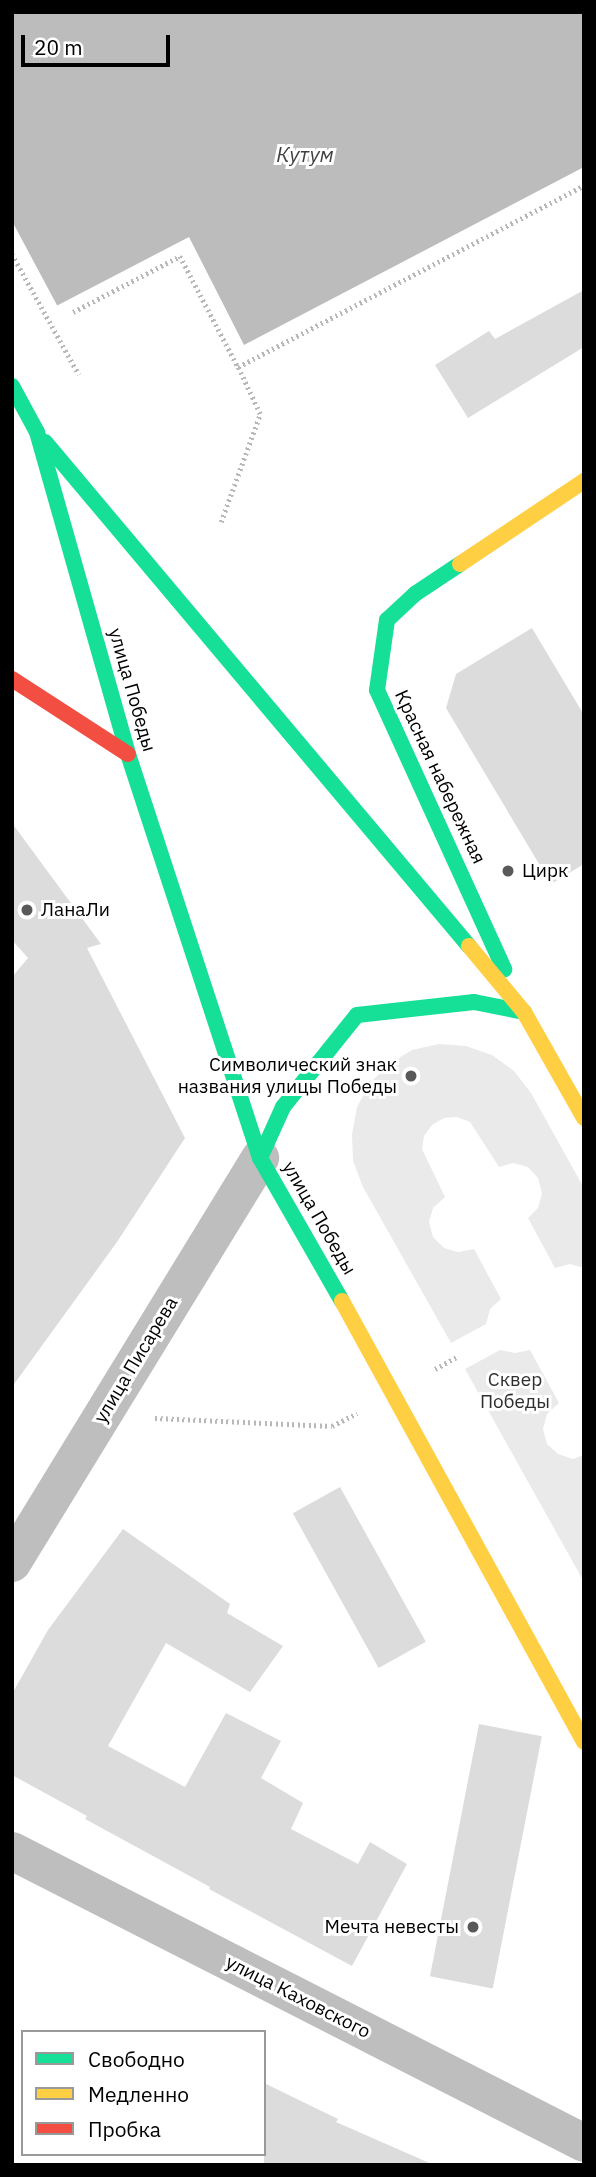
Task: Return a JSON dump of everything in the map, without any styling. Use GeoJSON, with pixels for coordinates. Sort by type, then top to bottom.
{"type":"FeatureCollection","features":[{"type":"Feature","properties":{"kind":"main road"},"geometry":{"type":"LineString","coordinates":[[12,386],[37,432],[524,1012],[584,1118]]}},
{"type":"Feature","properties":{"kind":"main road","name":"улица Победы"},"geometry":{"type":"LineString","coordinates":[[37,432],[128,754],[260,1158],[395,1392],[584,1742]]}},
{"type":"Feature","properties":{"kind":"main road","name":"Красная набережная"},"geometry":{"type":"LineString","coordinates":[[524,1012],[377,690],[387,620],[415,594],[584,481]]}},
{"type":"Feature","properties":{"kind":"main road"},"geometry":{"type":"LineString","coordinates":[[12,679],[128,754]]}},
{"type":"Feature","properties":{"kind":"main road"},"geometry":{"type":"LineString","coordinates":[[260,1158],[283,1107],[357,1015],[474,1002],[524,1012]]}},
{"type":"Feature","properties":{"kind":"street","name":"улица Писарева"},"geometry":{"type":"LineString","coordinates":[[12,1563],[260,1158]]}},
{"type":"Feature","properties":{"kind":"street","name":"улица Каховского"},"geometry":{"type":"LineString","coordinates":[[12,1851],[584,2144]]}},
{"type":"Feature","properties":{"kind":"path"},"geometry":{"type":"LineString","coordinates":[[238,367],[584,185]]}},
{"type":"Feature","properties":{"kind":"path"},"geometry":{"type":"LineString","coordinates":[[12,254],[79,375]]}},
{"type":"Feature","properties":{"kind":"path"},"geometry":{"type":"LineString","coordinates":[[73,312],[180,256],[260,414],[221,523]]}},
{"type":"Feature","properties":{"kind":"path"},"geometry":{"type":"LineString","coordinates":[[102,1415],[332,1426],[395,1392]]}},
{"type":"Feature","properties":{"kind":"green space","name":"Сквер Победы"},"geometry":{"type":"Polygon","coordinates":[[[439,1044],[466,1046],[492,1055],[514,1071],[531,1093],[584,1188],[584,1268],[570,1264],[555,1268],[528,1218],[538,1208],[542,1193],[538,1178],[528,1167],[513,1163],[499,1167],[470,1122],[457,1117],[444,1118],[432,1125],[424,1136],[422,1149],[445,1197],[433,1208],[429,1222],[433,1237],[444,1248],[458,1252],[474,1249],[501,1299],[490,1309],[486,1324],[451,1343],[363,1187],[353,1161],[352,1134],[357,1107],[370,1083],[389,1064],[412,1050],[439,1044]]]}},
{"type":"Feature","properties":{"kind":"green space","name":"Сквер Победы"},"geometry":{"type":"Polygon","coordinates":[[[500,1350],[515,1353],[530,1350],[559,1403],[547,1414],[543,1429],[547,1444],[558,1454],[573,1459],[584,1455],[584,1582],[465,1369],[500,1350]]]}},
{"type":"Feature","properties":{"kind":"water","name":"Кутум"},"geometry":{"type":"Polygon","coordinates":[[[12,12],[584,12],[584,167],[244,345],[189,237],[12,329],[12,12]]]}},
{"type":"Feature","properties":{"kind":"pier"},"geometry":{"type":"Polygon","coordinates":[[[12,221],[59,309],[12,332],[12,221]]]}},
{"type":"Feature","properties":{"kind":"building"},"geometry":{"type":"Polygon","coordinates":[[[584,290],[584,347],[468,418],[435,365],[489,331],[495,339],[584,290]]]}},
{"type":"Feature","properties":{"kind":"building"},"geometry":{"type":"Polygon","coordinates":[[[532,628],[584,715],[584,864],[551,884],[446,708],[456,674],[532,628]]]}},
{"type":"Feature","properties":{"kind":"building"},"geometry":{"type":"Polygon","coordinates":[[[12,823],[101,944],[87,948],[185,1138],[117,1242],[12,1387],[12,977],[28,958],[12,940],[12,823]]]}},
{"type":"Feature","properties":{"kind":"building"},"geometry":{"type":"Polygon","coordinates":[[[340,1487],[426,1642],[379,1668],[293,1513],[340,1487]]]}},
{"type":"Feature","properties":{"kind":"building"},"geometry":{"type":"Polygon","coordinates":[[[123,1529],[230,1604],[227,1613],[283,1646],[250,1692],[166,1643],[108,1746],[185,1787],[226,1713],[281,1741],[261,1778],[303,1803],[291,1829],[358,1864],[370,1842],[407,1864],[352,1966],[209,1889],[210,1887],[85,1819],[87,1816],[12,1775],[12,1694],[48,1630],[123,1529]]]}},
{"type":"Feature","properties":{"kind":"building"},"geometry":{"type":"Polygon","coordinates":[[[479,1724],[542,1736],[493,1988],[430,1976],[479,1724]]]}},
{"type":"Feature","properties":{"kind":"building"},"geometry":{"type":"Polygon","coordinates":[[[266,2084],[338,2119],[336,2122],[434,2165],[264,2165],[266,2084]]]}},
{"type":"Feature","properties":{"kind":"traffic: fast"},"geometry":{"type":"LineString","coordinates":[[12,386],[37,432],[128,754],[260,1158],[342,1301]]}},
{"type":"Feature","properties":{"kind":"traffic: fast"},"geometry":{"type":"LineString","coordinates":[[45,442],[469,946]]}},
{"type":"Feature","properties":{"kind":"traffic: fast"},"geometry":{"type":"LineString","coordinates":[[460,564],[415,594],[387,620],[377,690],[504,969]]}},
{"type":"Feature","properties":{"kind":"traffic: fast"},"geometry":{"type":"LineString","coordinates":[[260,1158],[283,1107],[357,1015],[474,1002],[524,1012]]}},
{"type":"Feature","properties":{"kind":"traffic: slow"},"geometry":{"type":"LineString","coordinates":[[460,564],[584,481]]}},
{"type":"Feature","properties":{"kind":"traffic: slow"},"geometry":{"type":"LineString","coordinates":[[469,946],[524,1012],[584,1118]]}},
{"type":"Feature","properties":{"kind":"traffic: slow"},"geometry":{"type":"LineString","coordinates":[[342,1301],[584,1742]]}},
{"type":"Feature","properties":{"kind":"traffic: jam"},"geometry":{"type":"LineString","coordinates":[[12,679],[128,754]]}},
{"type":"Feature","properties":{"kind":"place","name":"Цирк"},"geometry":{"type":"Point","coordinates":[508,871]}},
{"type":"Feature","properties":{"kind":"place","name":"ЛанаЛи"},"geometry":{"type":"Point","coordinates":[27,910]}},
{"type":"Feature","properties":{"kind":"place","name":"Символический знак названия улицы Победы"},"geometry":{"type":"Point","coordinates":[411,1076]}},
{"type":"Feature","properties":{"kind":"place","name":"Мечта невесты"},"geometry":{"type":"Point","coordinates":[473,1927]}}]}
